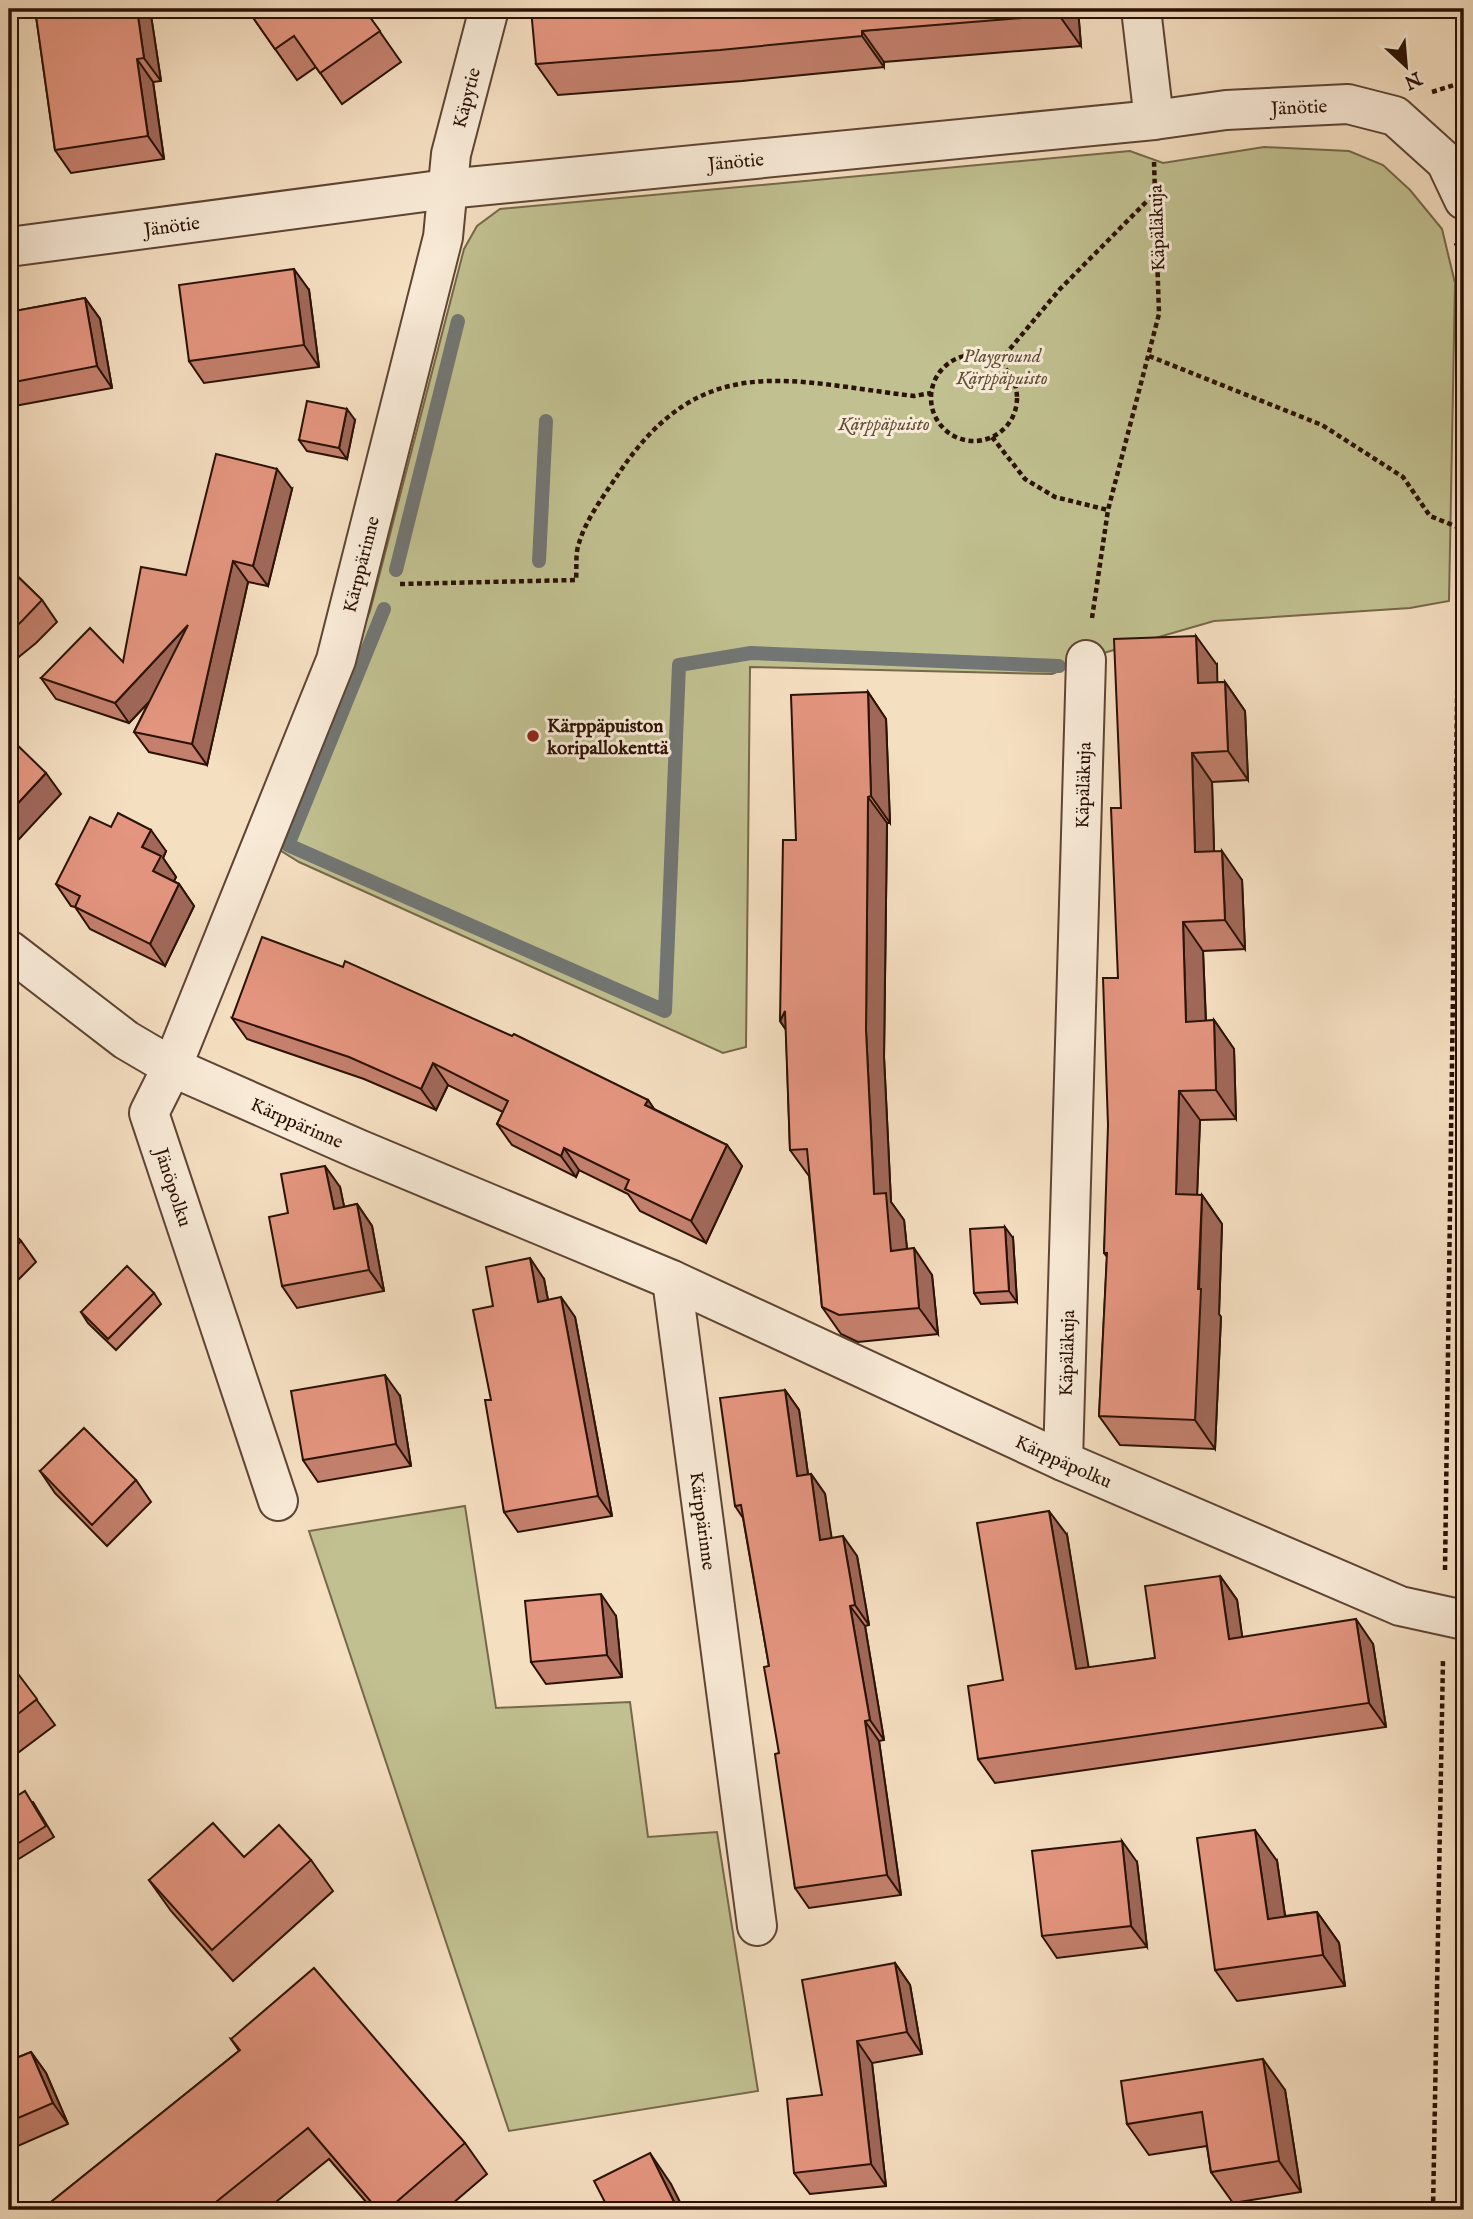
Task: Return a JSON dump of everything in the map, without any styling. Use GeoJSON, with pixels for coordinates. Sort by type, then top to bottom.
{"type":"FeatureCollection","features":[{"type":"Feature","properties":{"kind":"street","name":"Käpytie"},"geometry":{"type":"LineString","coordinates":[[447,188],[451,155],[489,9]]}},
{"type":"Feature","properties":{"kind":"street"},"geometry":{"type":"LineString","coordinates":[[1141,9],[1154,120]]}},
{"type":"Feature","properties":{"kind":"street","name":"Jänötie"},"geometry":{"type":"LineString","coordinates":[[9,247],[447,188],[1154,120],[1226,110],[1348,104],[1395,116],[1446,162],[1460,218]]}},
{"type":"Feature","properties":{"kind":"street","name":"Kärppärinne"},"geometry":{"type":"LineString","coordinates":[[447,188],[443,237],[336,660],[172,1067],[358,1149],[672,1280],[757,1926]]}},
{"type":"Feature","properties":{"kind":"street","name":"Käpäläkuja"},"geometry":{"type":"LineString","coordinates":[[1063,1461],[1086,660]]}},
{"type":"Feature","properties":{"kind":"street"},"geometry":{"type":"LineString","coordinates":[[9,950],[127,1040],[172,1067]]}},
{"type":"Feature","properties":{"kind":"street","name":"Jänöpolku"},"geometry":{"type":"LineString","coordinates":[[172,1067],[149,1113],[278,1501]]}},
{"type":"Feature","properties":{"kind":"street","name":"Kärppäpolku"},"geometry":{"type":"LineString","coordinates":[[672,1280],[1063,1461],[1399,1606],[1454,1618]]}},
{"type":"Feature","properties":{"kind":"path","name":"Käpäläkuja"},"geometry":{"type":"LineString","coordinates":[[1086,660],[1108,510],[1159,314],[1154,120]]}},
{"type":"Feature","properties":{"kind":"path"},"geometry":{"type":"LineString","coordinates":[[999,362],[1060,289],[1155,193]]}},
{"type":"Feature","properties":{"kind":"path"},"geometry":{"type":"LineString","coordinates":[[1433,2210],[1454,1618],[1463,271],[1460,218]]}},
{"type":"Feature","properties":{"kind":"path"},"geometry":{"type":"LineString","coordinates":[[971,354],[999,362],[1014,383],[1016,408],[1003,430],[979,441],[954,437],[936,418],[931,393],[944,367],[971,354]]}},
{"type":"Feature","properties":{"kind":"path"},"geometry":{"type":"LineString","coordinates":[[1149,356],[1322,425],[1403,477],[1430,516],[1460,528]]}},
{"type":"Feature","properties":{"kind":"path"},"geometry":{"type":"LineString","coordinates":[[354,585],[576,580],[578,543],[604,495],[639,443],[675,409],[724,386],[771,379],[915,396],[931,393]]}},
{"type":"Feature","properties":{"kind":"path"},"geometry":{"type":"LineString","coordinates":[[992,437],[1025,479],[1055,497],[1108,510]]}},
{"type":"Feature","properties":{"kind":"green space","name":"Kärppäpuisto"},"geometry":{"type":"Polygon","coordinates":[[[1264,147],[1349,151],[1383,165],[1410,190],[1442,229],[1455,283],[1449,601],[1410,608],[1214,621],[1107,652],[1052,674],[750,667],[746,1047],[723,1053],[299,862],[275,847],[370,611],[464,249],[477,226],[500,209],[1130,151],[1163,163],[1264,147]]]}},
{"type":"Feature","properties":{"kind":"green space"},"geometry":{"type":"Polygon","coordinates":[[[465,1506],[496,1708],[630,1702],[648,1837],[717,1832],[758,2091],[509,2131],[309,1531],[465,1506]]]}},
{"type":"Feature","properties":{"kind":"building"},"geometry":{"type":"Polygon","coordinates":[[[35,9],[137,9],[144,58],[137,59],[148,136],[55,150],[35,9]]]}},
{"type":"Feature","properties":{"kind":"building"},"geometry":{"type":"Polygon","coordinates":[[[247,9],[364,9],[380,31],[320,73],[294,36],[275,49],[247,9]]]}},
{"type":"Feature","properties":{"kind":"building"},"geometry":{"type":"Polygon","coordinates":[[[531,9],[1058,9],[1059,15],[862,31],[862,36],[720,50],[536,64],[531,9]]]}},
{"type":"Feature","properties":{"kind":"building"},"geometry":{"type":"Polygon","coordinates":[[[294,269],[304,345],[189,361],[179,285],[294,269]]]}},
{"type":"Feature","properties":{"kind":"building"},"geometry":{"type":"Polygon","coordinates":[[[85,298],[97,366],[9,383],[9,312],[85,298]]]}},
{"type":"Feature","properties":{"kind":"building"},"geometry":{"type":"Polygon","coordinates":[[[307,401],[347,409],[339,448],[299,440],[307,401]]]}},
{"type":"Feature","properties":{"kind":"building"},"geometry":{"type":"Polygon","coordinates":[[[216,454],[277,469],[253,566],[233,561],[192,744],[134,732],[188,625],[115,703],[41,678],[90,628],[123,662],[141,567],[186,575],[216,454]]]}},
{"type":"Feature","properties":{"kind":"building"},"geometry":{"type":"Polygon","coordinates":[[[9,568],[42,600],[9,632],[9,568]]]}},
{"type":"Feature","properties":{"kind":"building"},"geometry":{"type":"Polygon","coordinates":[[[1196,636],[1198,683],[1225,682],[1228,751],[1192,753],[1195,852],[1222,851],[1225,920],[1183,922],[1186,1022],[1214,1020],[1216,1090],[1179,1091],[1176,1194],[1202,1195],[1195,1420],[1099,1416],[1107,1253],[1104,1253],[1108,1125],[1103,978],[1118,978],[1111,808],[1121,808],[1114,639],[1196,636]]]}},
{"type":"Feature","properties":{"kind":"building"},"geometry":{"type":"Polygon","coordinates":[[[868,692],[871,796],[868,797],[866,1030],[874,1194],[886,1193],[891,1251],[914,1248],[919,1308],[839,1315],[822,1307],[807,1149],[790,1150],[785,1011],[780,1021],[783,840],[796,840],[791,695],[868,692]]]}},
{"type":"Feature","properties":{"kind":"building"},"geometry":{"type":"Polygon","coordinates":[[[9,737],[46,773],[9,813],[9,737]]]}},
{"type":"Feature","properties":{"kind":"building"},"geometry":{"type":"Polygon","coordinates":[[[118,813],[151,830],[142,847],[161,856],[153,871],[179,884],[150,944],[75,907],[80,896],[56,884],[90,817],[111,827],[118,813]]]}},
{"type":"Feature","properties":{"kind":"building"},"geometry":{"type":"Polygon","coordinates":[[[262,937],[343,967],[345,961],[512,1036],[514,1034],[648,1100],[645,1105],[727,1145],[691,1221],[625,1189],[629,1180],[564,1148],[561,1156],[497,1124],[508,1101],[433,1063],[421,1089],[349,1057],[232,1018],[262,937]]]}},
{"type":"Feature","properties":{"kind":"building"},"geometry":{"type":"Polygon","coordinates":[[[325,1166],[334,1209],[357,1204],[369,1270],[282,1286],[269,1217],[288,1213],[281,1174],[325,1166]]]}},
{"type":"Feature","properties":{"kind":"building"},"geometry":{"type":"Polygon","coordinates":[[[1005,1227],[1009,1291],[974,1293],[970,1229],[1005,1227]]]}},
{"type":"Feature","properties":{"kind":"building"},"geometry":{"type":"Polygon","coordinates":[[[9,1229],[21,1241],[9,1253],[9,1229]]]}},
{"type":"Feature","properties":{"kind":"building"},"geometry":{"type":"Polygon","coordinates":[[[530,1258],[538,1302],[561,1297],[598,1496],[504,1512],[485,1400],[491,1400],[473,1310],[493,1306],[486,1267],[530,1258]]]}},
{"type":"Feature","properties":{"kind":"building"},"geometry":{"type":"Polygon","coordinates":[[[127,1266],[154,1293],[108,1339],[81,1312],[127,1266]]]}},
{"type":"Feature","properties":{"kind":"building"},"geometry":{"type":"Polygon","coordinates":[[[385,1375],[396,1444],[303,1460],[291,1391],[385,1375]]]}},
{"type":"Feature","properties":{"kind":"building"},"geometry":{"type":"Polygon","coordinates":[[[785,1390],[797,1476],[811,1474],[820,1540],[843,1536],[855,1605],[850,1606],[870,1720],[865,1721],[887,1875],[795,1888],[775,1754],[779,1753],[764,1667],[769,1666],[741,1505],[735,1506],[720,1398],[785,1390]]]}},
{"type":"Feature","properties":{"kind":"building"},"geometry":{"type":"Polygon","coordinates":[[[84,1428],[136,1480],[92,1525],[40,1471],[84,1428]]]}},
{"type":"Feature","properties":{"kind":"building"},"geometry":{"type":"Polygon","coordinates":[[[1049,1511],[1076,1669],[1155,1658],[1145,1586],[1220,1576],[1229,1639],[1356,1619],[1369,1703],[978,1759],[968,1686],[1003,1680],[977,1523],[1049,1511]]]}},
{"type":"Feature","properties":{"kind":"building"},"geometry":{"type":"Polygon","coordinates":[[[601,1594],[607,1655],[531,1662],[525,1601],[601,1594]]]}},
{"type":"Feature","properties":{"kind":"building"},"geometry":{"type":"Polygon","coordinates":[[[9,1662],[37,1699],[9,1721],[9,1662]]]}},
{"type":"Feature","properties":{"kind":"building"},"geometry":{"type":"Polygon","coordinates":[[[25,1791],[46,1826],[9,1849],[9,1801],[25,1791]]]}},
{"type":"Feature","properties":{"kind":"building"},"geometry":{"type":"Polygon","coordinates":[[[213,1823],[244,1857],[279,1825],[311,1860],[212,1950],[149,1880],[213,1823]]]}},
{"type":"Feature","properties":{"kind":"building"},"geometry":{"type":"Polygon","coordinates":[[[1255,1830],[1268,1919],[1317,1912],[1323,1955],[1215,1970],[1197,1838],[1255,1830]]]}},
{"type":"Feature","properties":{"kind":"building"},"geometry":{"type":"Polygon","coordinates":[[[1122,1841],[1131,1926],[1042,1936],[1032,1851],[1122,1841]]]}},
{"type":"Feature","properties":{"kind":"building"},"geometry":{"type":"Polygon","coordinates":[[[895,1963],[907,2032],[857,2041],[871,2164],[794,2173],[787,2099],[822,2095],[802,1980],[895,1963]]]}},
{"type":"Feature","properties":{"kind":"building"},"geometry":{"type":"Polygon","coordinates":[[[314,1968],[465,2143],[387,2210],[378,2210],[308,2128],[206,2210],[41,2210],[240,2050],[231,2039],[314,1968]]]}},
{"type":"Feature","properties":{"kind":"building"},"geometry":{"type":"Polygon","coordinates":[[[31,2052],[53,2103],[9,2122],[9,2061],[31,2052]]]}},
{"type":"Feature","properties":{"kind":"building"},"geometry":{"type":"Polygon","coordinates":[[[1263,2059],[1279,2161],[1211,2172],[1202,2112],[1127,2124],[1121,2081],[1263,2059]]]}},
{"type":"Feature","properties":{"kind":"building"},"geometry":{"type":"Polygon","coordinates":[[[650,2153],[678,2210],[609,2210],[594,2181],[650,2153]]]}},
{"type":"Feature","properties":{"kind":"waterway"},"geometry":{"type":"LineString","coordinates":[[396,570],[458,321]]}},
{"type":"Feature","properties":{"kind":"waterway"},"geometry":{"type":"LineString","coordinates":[[539,561],[546,421]]}},
{"type":"Feature","properties":{"kind":"waterway"},"geometry":{"type":"LineString","coordinates":[[384,609],[288,845],[665,1011],[679,665],[751,653],[1059,666]]}},
{"type":"Feature","properties":{"kind":"place","name":"Kärppäpuiston koripallokenttä"},"geometry":{"type":"Point","coordinates":[533,736]}},
{"type":"Feature","properties":{"kind":"park label","name":"Playground Kärppäpuisto"},"geometry":{"type":"Point","coordinates":[1002,366]}}]}
